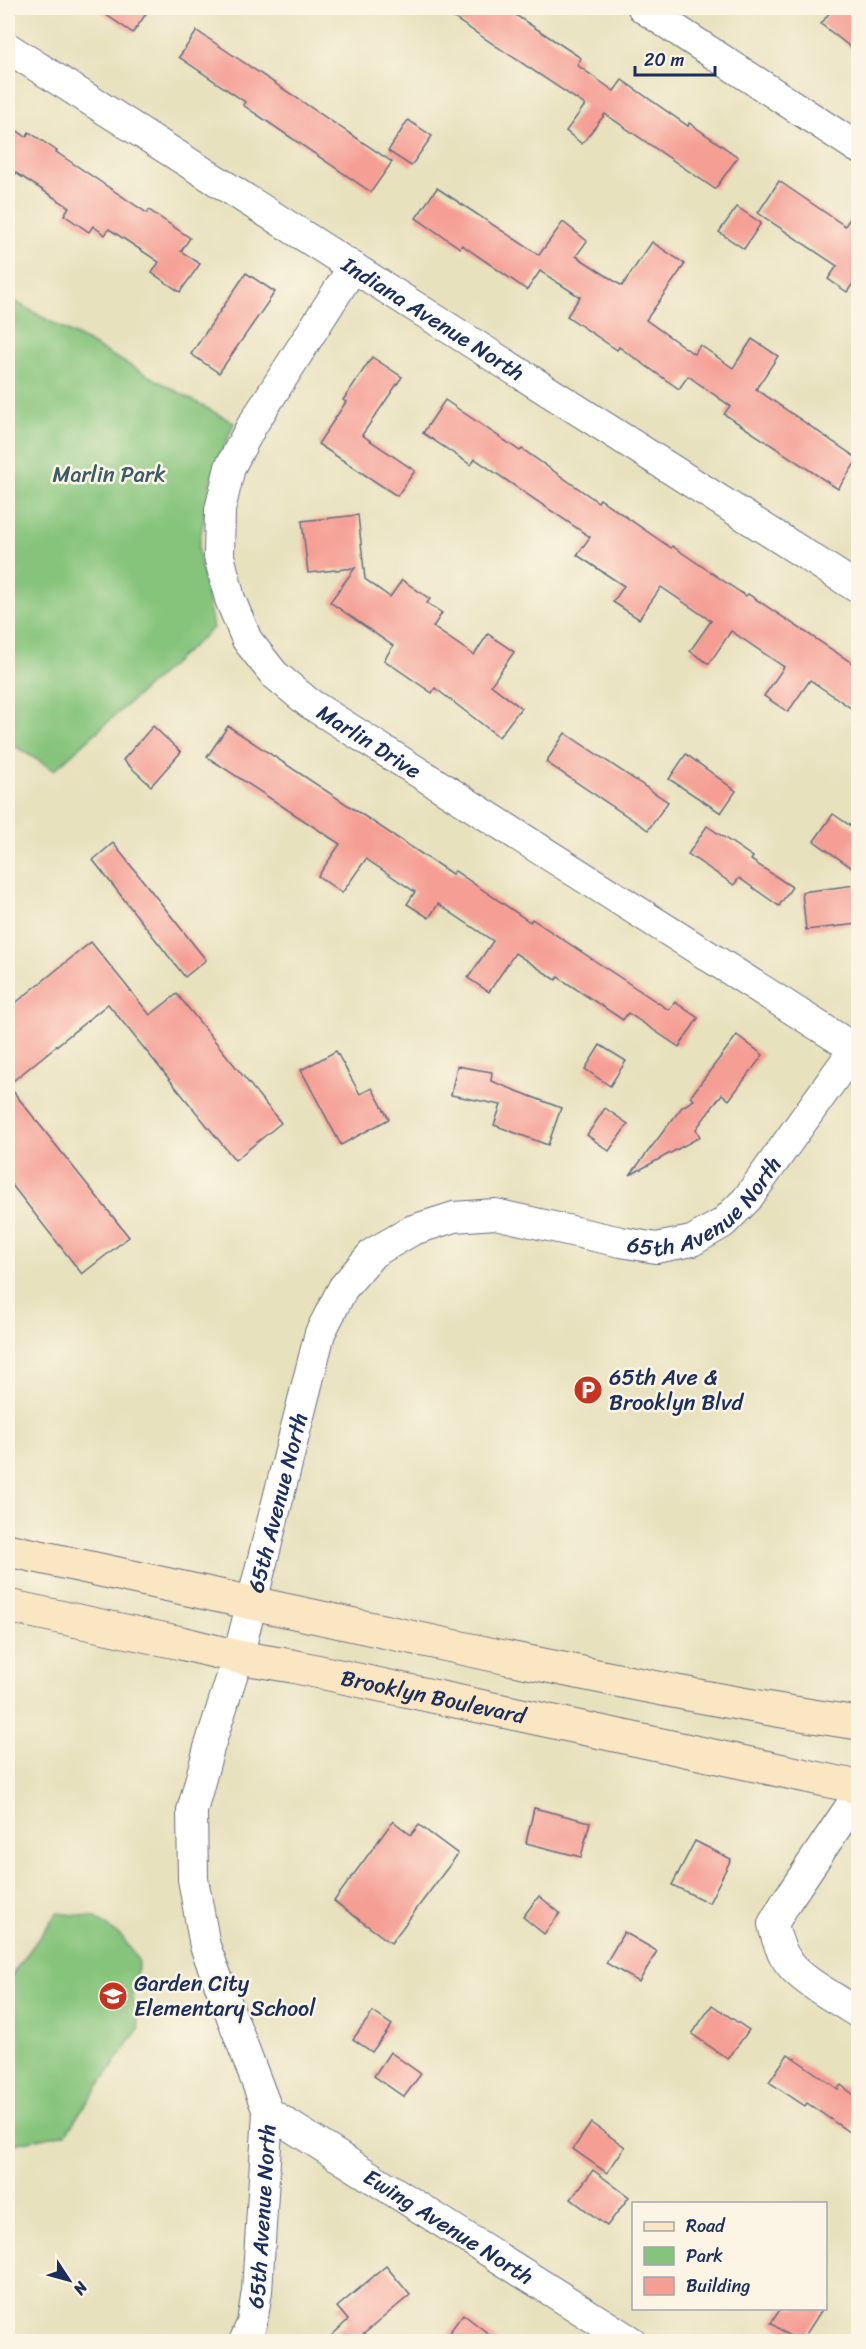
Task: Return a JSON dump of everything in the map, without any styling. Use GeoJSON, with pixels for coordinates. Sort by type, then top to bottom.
{"type":"FeatureCollection","features":[{"type":"Feature","properties":{"kind":"main road"},"geometry":{"type":"LineString","coordinates":[[8,1550],[252,1605],[749,1707],[858,1723]]}},
{"type":"Feature","properties":{"kind":"main road","name":"Brooklyn Boulevard"},"geometry":{"type":"LineString","coordinates":[[8,1606],[181,1643],[238,1658],[292,1666],[858,1787]]}},
{"type":"Feature","properties":{"kind":"street"},"geometry":{"type":"LineString","coordinates":[[644,8],[858,148]]}},
{"type":"Feature","properties":{"kind":"street","name":"Indiana Avenue North"},"geometry":{"type":"LineString","coordinates":[[8,48],[858,588]]}},
{"type":"Feature","properties":{"kind":"street","name":"Marlin Drive"},"geometry":{"type":"LineString","coordinates":[[353,267],[251,427],[230,467],[220,510],[219,556],[230,599],[247,640],[274,674],[309,703],[857,1047]]}},
{"type":"Feature","properties":{"kind":"street","name":"65th Avenue North"},"geometry":{"type":"LineString","coordinates":[[244,2342],[252,2323],[257,2291],[268,2112],[205,1946],[193,1879],[192,1811],[209,1748],[238,1658],[320,1333],[343,1288],[373,1253],[412,1230],[454,1217],[495,1214],[656,1248],[692,1241],[723,1223],[747,1200],[857,1047]]}},
{"type":"Feature","properties":{"kind":"street"},"geometry":{"type":"LineString","coordinates":[[858,1795],[773,1924],[778,1943],[789,1964],[858,2013]]}},
{"type":"Feature","properties":{"kind":"street","name":"Ewing Avenue North"},"geometry":{"type":"LineString","coordinates":[[268,2112],[632,2342]]}},
{"type":"Feature","properties":{"kind":"green space","name":"Marlin Park"},"geometry":{"type":"Polygon","coordinates":[[[8,298],[234,423],[212,475],[198,549],[213,628],[54,770],[8,742],[8,298]]]}},
{"type":"Feature","properties":{"kind":"green space"},"geometry":{"type":"Polygon","coordinates":[[[57,1913],[94,1917],[123,1938],[139,1962],[132,1993],[139,2028],[66,2133],[8,2145],[8,1980],[57,1913]]]}},
{"type":"Feature","properties":{"kind":"building"},"geometry":{"type":"Polygon","coordinates":[[[96,8],[150,8],[133,33],[96,8]]]}},
{"type":"Feature","properties":{"kind":"building"},"geometry":{"type":"Polygon","coordinates":[[[439,8],[505,8],[581,58],[577,65],[614,91],[622,80],[688,126],[689,123],[738,157],[715,189],[605,114],[582,144],[566,131],[585,105],[439,8]]]}},
{"type":"Feature","properties":{"kind":"building"},"geometry":{"type":"Polygon","coordinates":[[[833,8],[858,8],[858,53],[821,24],[833,8]]]}},
{"type":"Feature","properties":{"kind":"building"},"geometry":{"type":"Polygon","coordinates":[[[197,31],[392,162],[371,192],[243,105],[245,102],[179,57],[197,31]]]}},
{"type":"Feature","properties":{"kind":"building"},"geometry":{"type":"Polygon","coordinates":[[[408,120],[432,136],[411,166],[388,151],[408,120]]]}},
{"type":"Feature","properties":{"kind":"building"},"geometry":{"type":"Polygon","coordinates":[[[8,124],[26,137],[29,132],[147,213],[149,210],[190,238],[181,251],[200,264],[180,292],[152,273],[159,262],[109,229],[105,235],[93,226],[89,232],[64,215],[69,207],[8,168],[8,124]]]}},
{"type":"Feature","properties":{"kind":"building"},"geometry":{"type":"Polygon","coordinates":[[[779,181],[845,226],[858,206],[858,281],[856,279],[847,292],[828,279],[837,266],[758,213],[779,181]]]}},
{"type":"Feature","properties":{"kind":"building"},"geometry":{"type":"Polygon","coordinates":[[[437,188],[539,255],[563,222],[587,241],[576,256],[622,286],[652,242],[685,264],[646,320],[694,354],[700,345],[733,368],[752,339],[778,356],[756,389],[858,459],[838,489],[724,414],[730,406],[688,376],[679,389],[619,347],[617,350],[567,316],[580,297],[540,271],[527,290],[462,245],[460,248],[416,218],[437,188]]]}},
{"type":"Feature","properties":{"kind":"building"},"geometry":{"type":"Polygon","coordinates":[[[737,207],[761,223],[744,249],[719,232],[737,207]]]}},
{"type":"Feature","properties":{"kind":"building"},"geometry":{"type":"Polygon","coordinates":[[[246,273],[275,292],[219,373],[191,354],[246,273]]]}},
{"type":"Feature","properties":{"kind":"building"},"geometry":{"type":"Polygon","coordinates":[[[372,357],[402,377],[362,435],[415,471],[397,496],[318,444],[346,402],[343,400],[372,357]]]}},
{"type":"Feature","properties":{"kind":"building"},"geometry":{"type":"Polygon","coordinates":[[[445,400],[520,451],[522,449],[598,502],[600,499],[671,548],[672,546],[746,596],[748,594],[858,667],[858,697],[851,708],[810,680],[788,712],[764,696],[784,667],[731,631],[709,664],[690,651],[711,621],[661,587],[639,619],[613,602],[624,586],[577,555],[590,537],[475,459],[471,465],[423,433],[445,400]]]}},
{"type":"Feature","properties":{"kind":"building"},"geometry":{"type":"Polygon","coordinates":[[[358,515],[365,579],[390,597],[402,580],[430,599],[427,603],[442,613],[433,627],[474,655],[488,634],[514,652],[491,685],[521,708],[499,737],[435,688],[432,693],[384,660],[393,646],[330,602],[355,568],[308,573],[302,521],[358,515]]]}},
{"type":"Feature","properties":{"kind":"building"},"geometry":{"type":"Polygon","coordinates":[[[153,726],[181,752],[151,786],[123,760],[153,726]]]}},
{"type":"Feature","properties":{"kind":"building"},"geometry":{"type":"Polygon","coordinates":[[[228,726],[452,874],[455,871],[530,922],[532,919],[669,1010],[675,1002],[698,1018],[679,1047],[628,1013],[623,1020],[558,977],[556,980],[515,953],[489,992],[468,978],[493,941],[438,904],[429,918],[407,904],[415,892],[366,859],[342,893],[318,876],[340,844],[207,757],[228,726]]]}},
{"type":"Feature","properties":{"kind":"building"},"geometry":{"type":"Polygon","coordinates":[[[565,733],[668,802],[648,830],[546,762],[565,733]]]}},
{"type":"Feature","properties":{"kind":"building"},"geometry":{"type":"Polygon","coordinates":[[[686,754],[736,791],[721,813],[669,779],[686,754]]]}},
{"type":"Feature","properties":{"kind":"building"},"geometry":{"type":"Polygon","coordinates":[[[833,814],[858,831],[858,872],[814,841],[833,814]]]}},
{"type":"Feature","properties":{"kind":"building"},"geometry":{"type":"Polygon","coordinates":[[[707,826],[753,857],[751,860],[792,887],[779,906],[739,878],[734,885],[688,854],[707,826]]]}},
{"type":"Feature","properties":{"kind":"building"},"geometry":{"type":"Polygon","coordinates":[[[113,843],[206,960],[185,977],[93,860],[113,843]]]}},
{"type":"Feature","properties":{"kind":"building"},"geometry":{"type":"Polygon","coordinates":[[[855,885],[858,924],[806,930],[802,892],[855,885]]]}},
{"type":"Feature","properties":{"kind":"building"},"geometry":{"type":"Polygon","coordinates":[[[91,942],[150,1015],[177,994],[281,1123],[235,1160],[108,1004],[8,1085],[8,1009],[91,942]]]}},
{"type":"Feature","properties":{"kind":"building"},"geometry":{"type":"Polygon","coordinates":[[[737,1035],[763,1055],[729,1100],[722,1094],[696,1129],[700,1137],[630,1175],[682,1107],[694,1100],[690,1097],[737,1035]]]}},
{"type":"Feature","properties":{"kind":"building"},"geometry":{"type":"Polygon","coordinates":[[[600,1045],[626,1061],[610,1086],[585,1069],[600,1045]]]}},
{"type":"Feature","properties":{"kind":"building"},"geometry":{"type":"Polygon","coordinates":[[[336,1051],[360,1094],[372,1088],[389,1119],[341,1145],[301,1070],[336,1051]]]}},
{"type":"Feature","properties":{"kind":"building"},"geometry":{"type":"Polygon","coordinates":[[[457,1066],[492,1072],[491,1081],[561,1108],[548,1145],[494,1125],[501,1105],[451,1095],[457,1066]]]}},
{"type":"Feature","properties":{"kind":"building"},"geometry":{"type":"Polygon","coordinates":[[[8,1085],[129,1237],[82,1274],[8,1180],[8,1085]]]}},
{"type":"Feature","properties":{"kind":"building"},"geometry":{"type":"Polygon","coordinates":[[[605,1108],[628,1124],[609,1151],[587,1135],[605,1108]]]}},
{"type":"Feature","properties":{"kind":"building"},"geometry":{"type":"Polygon","coordinates":[[[534,1808],[590,1822],[581,1857],[526,1843],[534,1808]]]}},
{"type":"Feature","properties":{"kind":"building"},"geometry":{"type":"Polygon","coordinates":[[[393,1821],[411,1835],[419,1825],[458,1854],[391,1943],[334,1901],[393,1821]]]}},
{"type":"Feature","properties":{"kind":"building"},"geometry":{"type":"Polygon","coordinates":[[[695,1841],[731,1859],[709,1903],[672,1885],[695,1841]]]}},
{"type":"Feature","properties":{"kind":"building"},"geometry":{"type":"Polygon","coordinates":[[[539,1896],[560,1913],[544,1934],[523,1917],[539,1896]]]}},
{"type":"Feature","properties":{"kind":"building"},"geometry":{"type":"Polygon","coordinates":[[[624,1932],[657,1951],[639,1982],[606,1963],[624,1932]]]}},
{"type":"Feature","properties":{"kind":"building"},"geometry":{"type":"Polygon","coordinates":[[[712,2005],[749,2030],[728,2059],[692,2034],[712,2005]]]}},
{"type":"Feature","properties":{"kind":"building"},"geometry":{"type":"Polygon","coordinates":[[[373,2012],[392,2025],[372,2052],[353,2039],[373,2012]]]}},
{"type":"Feature","properties":{"kind":"building"},"geometry":{"type":"Polygon","coordinates":[[[390,2052],[421,2074],[404,2097],[374,2076],[390,2052]]]}},
{"type":"Feature","properties":{"kind":"building"},"geometry":{"type":"Polygon","coordinates":[[[788,2054],[838,2089],[841,2085],[858,2098],[858,2119],[849,2132],[807,2103],[805,2106],[769,2082],[788,2054]]]}},
{"type":"Feature","properties":{"kind":"building"},"geometry":{"type":"Polygon","coordinates":[[[591,2123],[625,2147],[607,2173],[573,2149],[591,2123]]]}},
{"type":"Feature","properties":{"kind":"building"},"geometry":{"type":"Polygon","coordinates":[[[593,2170],[629,2197],[607,2226],[571,2199],[593,2170]]]}},
{"type":"Feature","properties":{"kind":"building"},"geometry":{"type":"Polygon","coordinates":[[[386,2266],[410,2295],[354,2342],[325,2342],[348,2320],[337,2307],[386,2266]]]}},
{"type":"Feature","properties":{"kind":"building"},"geometry":{"type":"Polygon","coordinates":[[[780,2310],[822,2310],[801,2342],[771,2323],[780,2310]]]}},
{"type":"Feature","properties":{"kind":"building"},"geometry":{"type":"Polygon","coordinates":[[[463,2314],[499,2342],[442,2342],[463,2314]]]}},
{"type":"Feature","properties":{"kind":"place","name":"65th Ave & Brooklyn Blvd"},"geometry":{"type":"Point","coordinates":[588,1390]}},
{"type":"Feature","properties":{"kind":"place","name":"Garden City Elementary School"},"geometry":{"type":"Point","coordinates":[113,1996]}}]}
